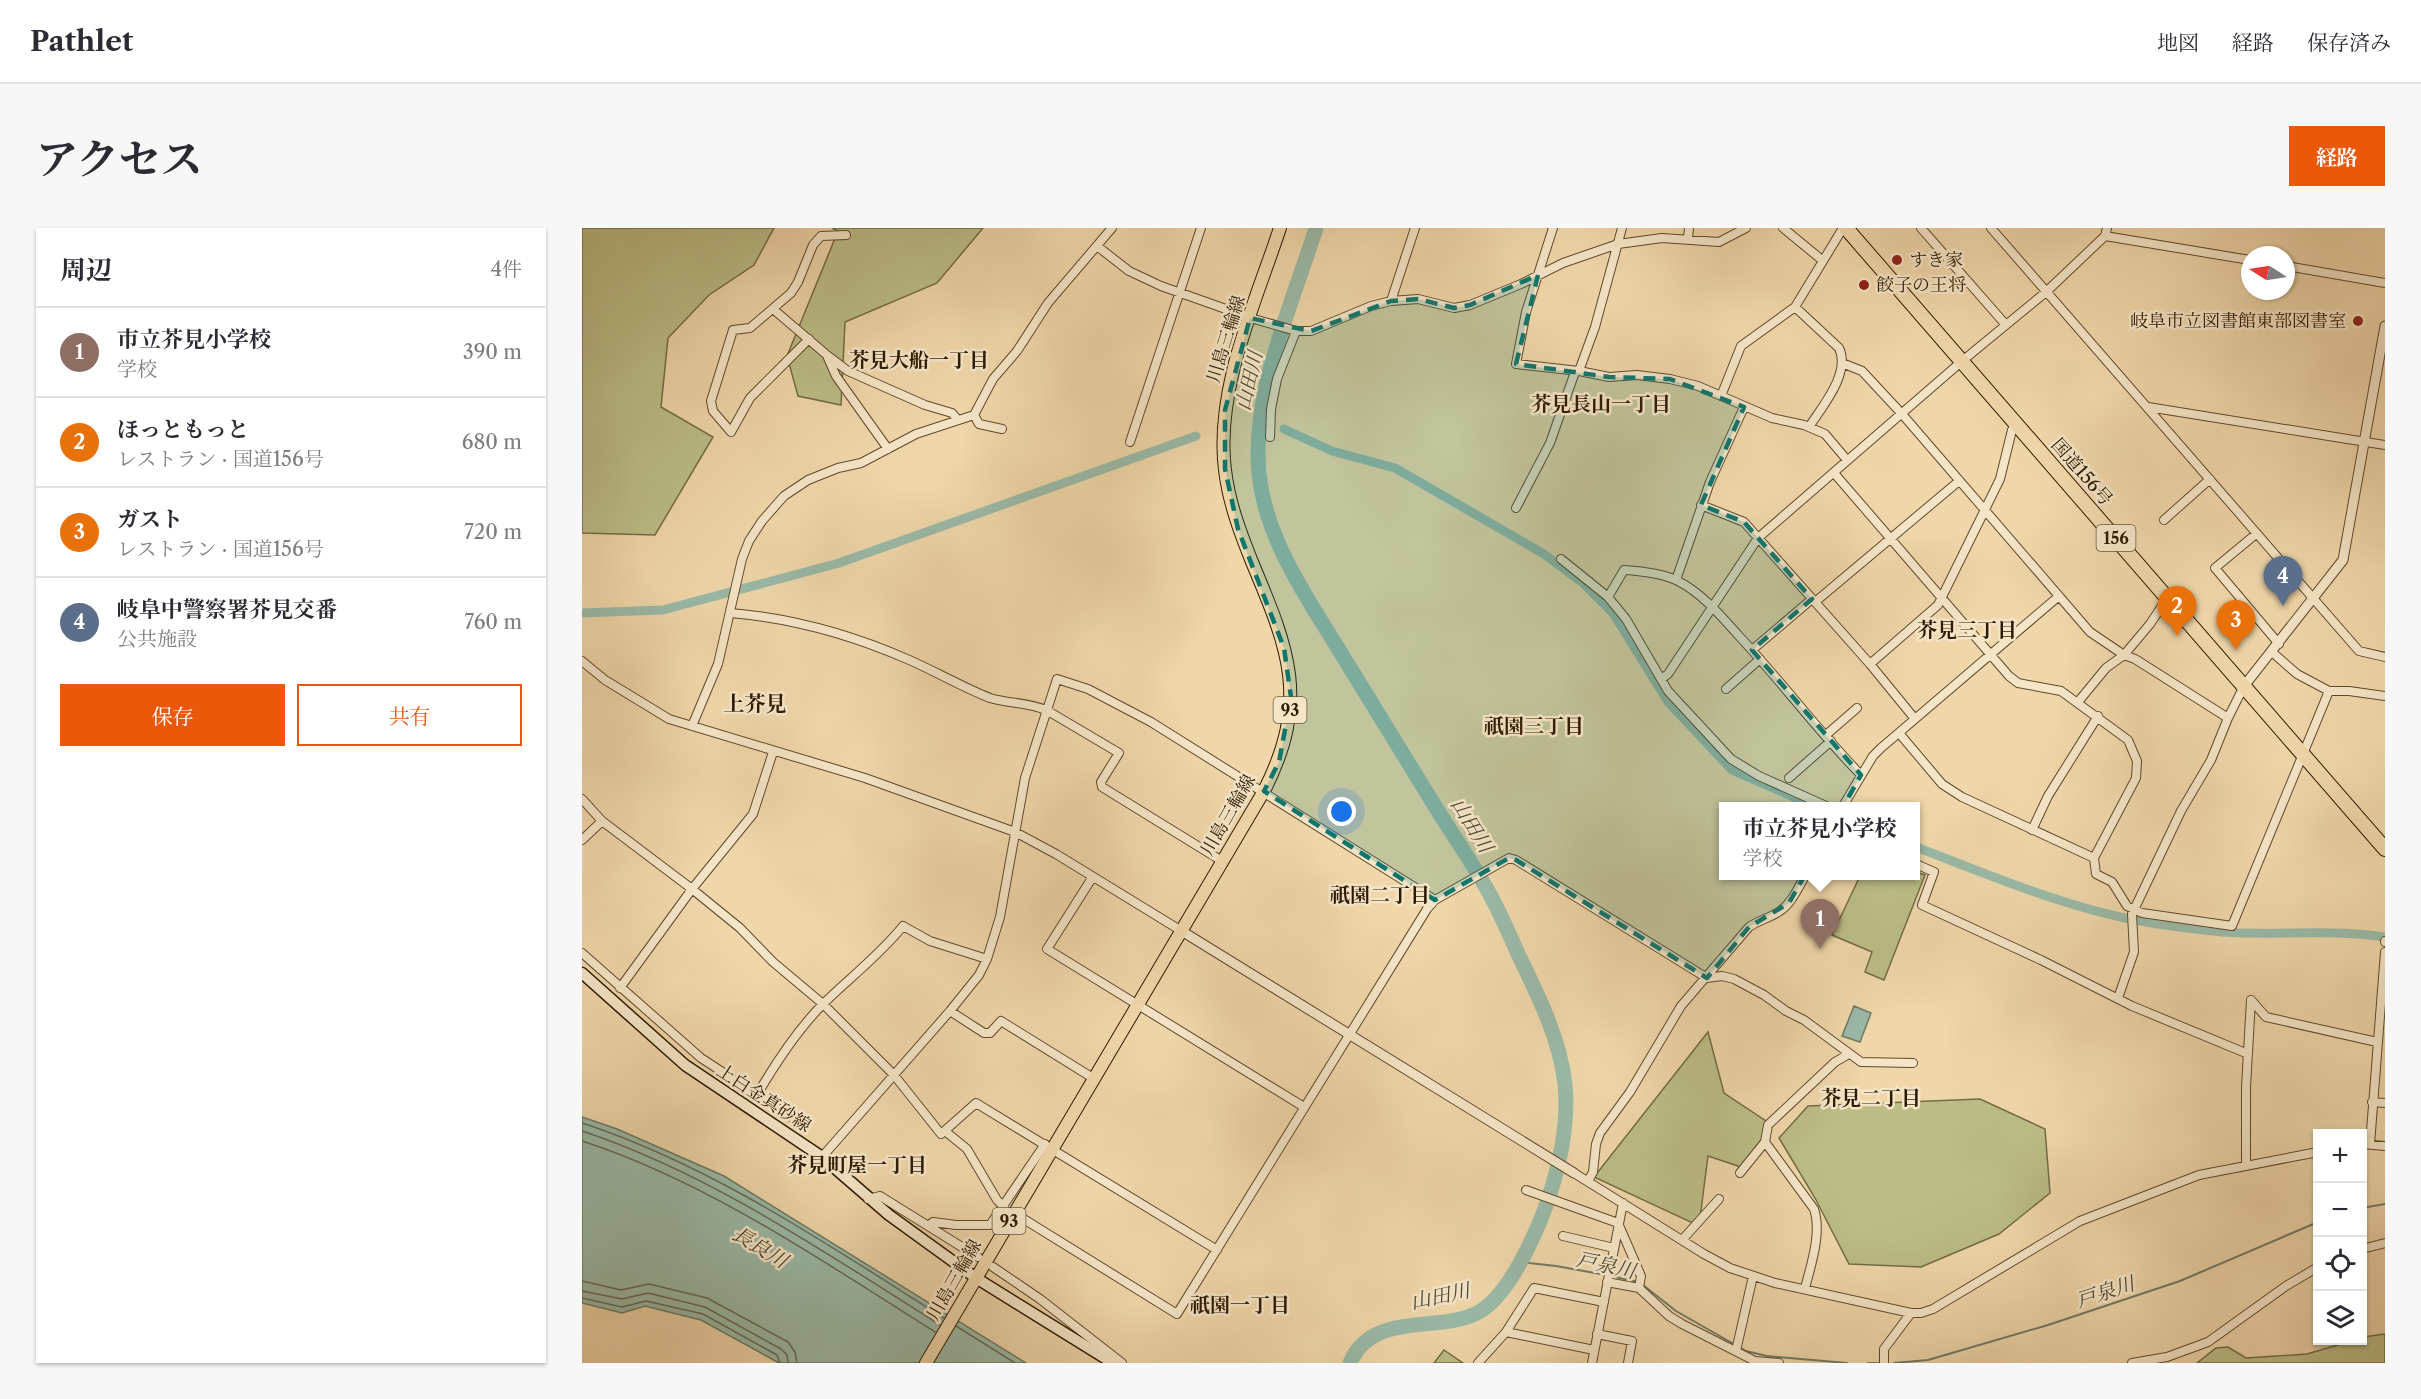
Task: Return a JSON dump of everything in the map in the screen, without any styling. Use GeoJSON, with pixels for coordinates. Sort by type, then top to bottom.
{"type":"FeatureCollection","features":[{"type":"Feature","properties":{"kind":"highway","name":"国道156号"},"geometry":{"type":"LineString","coordinates":[[1844,228],[2168,597],[2385,849]]}},
{"type":"Feature","properties":{"kind":"main road","name":"川島三輪線"},"geometry":{"type":"LineString","coordinates":[[926,1363],[968,1293],[1048,1146],[1094,1078],[1279,762],[1288,726],[1291,697],[1290,670],[1271,608],[1230,502],[1223,437],[1225,410],[1232,378],[1280,228]]}},
{"type":"Feature","properties":{"kind":"main road","name":"上白金真砂線"},"geometry":{"type":"LineString","coordinates":[[582,974],[685,1065],[822,1157],[868,1199],[976,1278],[1113,1363]]}},
{"type":"Feature","properties":{"kind":"street"},"geometry":{"type":"LineString","coordinates":[[692,726],[718,664],[742,559],[749,541],[762,520],[784,496],[808,480],[838,468],[861,463],[916,434],[974,415],[993,379],[1017,351],[1048,303],[1112,228]]}},
{"type":"Feature","properties":{"kind":"street"},"geometry":{"type":"LineString","coordinates":[[1130,442],[1201,228]]}},
{"type":"Feature","properties":{"kind":"street"},"geometry":{"type":"LineString","coordinates":[[1391,301],[1415,228]]}},
{"type":"Feature","properties":{"kind":"street"},"geometry":{"type":"LineString","coordinates":[[1553,228],[1526,312],[1516,364],[1609,377],[1637,375],[1670,379],[1698,386],[1772,418],[1809,427],[1825,434],[1847,460]]}},
{"type":"Feature","properties":{"kind":"street"},"geometry":{"type":"LineString","coordinates":[[1516,508],[1550,443],[1577,371],[1622,228]]}},
{"type":"Feature","properties":{"kind":"street"},"geometry":{"type":"LineString","coordinates":[[1688,238],[1689,228]]}},
{"type":"Feature","properties":{"kind":"street"},"geometry":{"type":"LineString","coordinates":[[1096,246],[1129,271],[1179,293],[1252,319],[1294,331],[1311,331],[1371,306],[1391,301],[1418,299],[1454,308],[1491,297],[1563,263],[1618,244],[1662,238],[1688,238],[1719,242],[1746,228]]}},
{"type":"Feature","properties":{"kind":"street"},"geometry":{"type":"LineString","coordinates":[[1783,228],[1822,260]]}},
{"type":"Feature","properties":{"kind":"street"},"geometry":{"type":"LineString","coordinates":[[1721,396],[1741,346],[1795,307],[1822,260],[1844,228]]}},
{"type":"Feature","properties":{"kind":"street"},"geometry":{"type":"LineString","coordinates":[[1921,228],[2006,325]]}},
{"type":"Feature","properties":{"kind":"street"},"geometry":{"type":"LineString","coordinates":[[1991,228],[2359,651],[2385,657]]}},
{"type":"Feature","properties":{"kind":"street"},"geometry":{"type":"LineString","coordinates":[[1661,679],[1668,674],[1758,538],[1961,362],[2046,292],[2106,232],[2241,258]]}},
{"type":"Feature","properties":{"kind":"street"},"geometry":{"type":"LineString","coordinates":[[809,339],[750,398],[731,432],[713,411],[711,401],[733,330],[750,328],[791,292],[813,245],[821,236],[846,235]]}},
{"type":"Feature","properties":{"kind":"street"},"geometry":{"type":"LineString","coordinates":[[2295,267],[2385,282]]}},
{"type":"Feature","properties":{"kind":"street"},"geometry":{"type":"LineString","coordinates":[[1795,307],[1839,348],[1842,363],[1830,393],[1809,427]]}},
{"type":"Feature","properties":{"kind":"street"},"geometry":{"type":"LineString","coordinates":[[773,309],[848,371],[925,405],[952,413],[958,420]]}},
{"type":"Feature","properties":{"kind":"street"},"geometry":{"type":"LineString","coordinates":[[2118,998],[2134,952],[2133,916],[2181,811],[2211,760],[2244,686],[2314,600],[2343,560],[2385,326]]}},
{"type":"Feature","properties":{"kind":"street"},"geometry":{"type":"LineString","coordinates":[[1270,437],[1271,409],[1277,379],[1294,331]]}},
{"type":"Feature","properties":{"kind":"street"},"geometry":{"type":"LineString","coordinates":[[828,356],[836,376],[888,449]]}},
{"type":"Feature","properties":{"kind":"street"},"geometry":{"type":"LineString","coordinates":[[1842,363],[1862,371],[1902,414],[2090,632],[2228,718]]}},
{"type":"Feature","properties":{"kind":"street"},"geometry":{"type":"LineString","coordinates":[[1676,580],[1701,505],[1744,407]]}},
{"type":"Feature","properties":{"kind":"street"},"geometry":{"type":"LineString","coordinates":[[2148,407],[2385,445]]}},
{"type":"Feature","properties":{"kind":"street"},"geometry":{"type":"LineString","coordinates":[[974,415],[979,424],[1002,429]]}},
{"type":"Feature","properties":{"kind":"street"},"geometry":{"type":"LineString","coordinates":[[1870,664],[1942,598],[2000,479],[2012,430],[2016,424]]}},
{"type":"Feature","properties":{"kind":"street"},"geometry":{"type":"LineString","coordinates":[[1834,473],[2009,676],[2018,683],[2061,691],[2128,740],[2137,761],[2136,778],[2094,858],[2096,874],[2112,882],[2133,916]]}},
{"type":"Feature","properties":{"kind":"street"},"geometry":{"type":"LineString","coordinates":[[2164,520],[2210,479]]}},
{"type":"Feature","properties":{"kind":"street"},"geometry":{"type":"LineString","coordinates":[[1752,650],[1959,481]]}},
{"type":"Feature","properties":{"kind":"street"},"geometry":{"type":"LineString","coordinates":[[1701,505],[1744,522],[1915,718]]}},
{"type":"Feature","properties":{"kind":"street"},"geometry":{"type":"LineString","coordinates":[[2256,534],[2215,568],[2276,648],[2297,674],[2329,691],[2385,696]]}},
{"type":"Feature","properties":{"kind":"street"},"geometry":{"type":"LineString","coordinates":[[1561,559],[1608,597],[1626,619],[1668,691],[1741,767],[1815,802]]}},
{"type":"Feature","properties":{"kind":"street"},"geometry":{"type":"LineString","coordinates":[[1608,597],[1624,570],[1646,572],[1676,580],[1712,607],[1861,775]]}},
{"type":"Feature","properties":{"kind":"street"},"geometry":{"type":"LineString","coordinates":[[1846,802],[1873,756],[2059,596]]}},
{"type":"Feature","properties":{"kind":"street"},"geometry":{"type":"LineString","coordinates":[[2078,702],[2106,668],[2124,655],[2150,624],[2168,597]]}},
{"type":"Feature","properties":{"kind":"street"},"geometry":{"type":"LineString","coordinates":[[731,613],[760,615],[864,641],[940,673],[988,697],[1007,703],[1041,707],[1119,753],[1101,782],[1102,787],[1222,861]]}},
{"type":"Feature","properties":{"kind":"street"},"geometry":{"type":"LineString","coordinates":[[1726,689],[1760,659]]}},
{"type":"Feature","properties":{"kind":"street"},"geometry":{"type":"LineString","coordinates":[[582,661],[605,680],[669,719],[865,778],[1015,832],[1056,854],[1682,1240],[1730,1268],[1775,1283],[1911,1313],[1921,1313],[1933,1309],[2080,1221],[2199,1175],[2313,1153]]}},
{"type":"Feature","properties":{"kind":"street"},"geometry":{"type":"LineString","coordinates":[[822,1157],[950,1011],[979,975],[987,959],[1000,916],[1025,778],[1058,680],[1088,688],[1151,722],[1436,900]]}},
{"type":"Feature","properties":{"kind":"street"},"geometry":{"type":"LineString","coordinates":[[2133,916],[2142,913],[2232,926],[2329,691]]}},
{"type":"Feature","properties":{"kind":"street"},"geometry":{"type":"LineString","coordinates":[[1789,778],[1857,708]]}},
{"type":"Feature","properties":{"kind":"street"},"geometry":{"type":"LineString","coordinates":[[2032,830],[2048,796],[2098,716]]}},
{"type":"Feature","properties":{"kind":"street"},"geometry":{"type":"LineString","coordinates":[[1899,733],[1942,784],[1962,797],[2094,858]]}},
{"type":"Feature","properties":{"kind":"street"},"geometry":{"type":"LineString","coordinates":[[620,988],[692,889],[753,813],[773,752]]}},
{"type":"Feature","properties":{"kind":"street"},"geometry":{"type":"LineString","coordinates":[[582,799],[602,821],[740,928],[773,962],[823,1005],[894,1075],[941,1134],[976,1103],[1217,1250]]}},
{"type":"Feature","properties":{"kind":"street"},"geometry":{"type":"LineString","coordinates":[[582,840],[602,821]]}},
{"type":"Feature","properties":{"kind":"street"},"geometry":{"type":"LineString","coordinates":[[1022,1218],[1177,1314],[1427,909],[1436,900],[1509,858],[1516,860],[1707,978],[1722,976],[1734,979],[1764,995],[1785,1011],[1804,1020],[1861,1062],[1913,1063]]}},
{"type":"Feature","properties":{"kind":"street"},"geometry":{"type":"LineString","coordinates":[[1920,866],[1934,872],[1922,905],[2118,998],[2248,1054]]}},
{"type":"Feature","properties":{"kind":"street"},"geometry":{"type":"LineString","coordinates":[[1092,878],[1047,949],[1136,1006],[1304,1107]]}},
{"type":"Feature","properties":{"kind":"street"},"geometry":{"type":"LineString","coordinates":[[1588,1181],[1593,1172],[1596,1144],[1600,1132],[1630,1092],[1681,1006],[1749,927],[1763,918],[1778,913],[1789,903],[1803,880]]}},
{"type":"Feature","properties":{"kind":"street"},"geometry":{"type":"LineString","coordinates":[[757,1095],[789,1046],[823,1005],[864,968],[903,926],[930,940],[987,959]]}},
{"type":"Feature","properties":{"kind":"street"},"geometry":{"type":"LineString","coordinates":[[2367,1137],[2385,952]]}},
{"type":"Feature","properties":{"kind":"street"},"geometry":{"type":"LineString","coordinates":[[582,953],[701,1058],[805,1126]]}},
{"type":"Feature","properties":{"kind":"street"},"geometry":{"type":"LineString","coordinates":[[2246,1166],[2251,1000],[2266,1017],[2377,1042]]}},
{"type":"Feature","properties":{"kind":"street"},"geometry":{"type":"LineString","coordinates":[[950,1011],[984,1033],[990,1033],[1000,1021],[1094,1078]]}},
{"type":"Feature","properties":{"kind":"street"},"geometry":{"type":"LineString","coordinates":[[1740,1173],[1765,1142],[1768,1125],[1835,1062],[1849,1054]]}},
{"type":"Feature","properties":{"kind":"street"},"geometry":{"type":"LineString","coordinates":[[2372,1102],[2385,1103]]}},
{"type":"Feature","properties":{"kind":"street"},"geometry":{"type":"LineString","coordinates":[[945,1131],[967,1149],[1003,1207]]}},
{"type":"Feature","properties":{"kind":"street"},"geometry":{"type":"LineString","coordinates":[[1765,1142],[1814,1209],[1817,1218],[1805,1288]]}},
{"type":"Feature","properties":{"kind":"street"},"geometry":{"type":"LineString","coordinates":[[2367,1144],[2385,1146]]}},
{"type":"Feature","properties":{"kind":"street"},"geometry":{"type":"LineString","coordinates":[[928,1226],[933,1222],[990,1225],[1048,1146]]}},
{"type":"Feature","properties":{"kind":"street"},"geometry":{"type":"LineString","coordinates":[[1530,1191],[1618,1223],[1640,1284],[1669,1316],[1755,1362],[1779,1363]]}},
{"type":"Feature","properties":{"kind":"street"},"geometry":{"type":"LineString","coordinates":[[868,1199],[880,1196],[978,1257]]}},
{"type":"Feature","properties":{"kind":"street"},"geometry":{"type":"LineString","coordinates":[[1682,1240],[1719,1199]]}},
{"type":"Feature","properties":{"kind":"street"},"geometry":{"type":"LineString","coordinates":[[1592,1363],[1623,1203]]}},
{"type":"Feature","properties":{"kind":"street"},"geometry":{"type":"LineString","coordinates":[[1563,1236],[1614,1248]]}},
{"type":"Feature","properties":{"kind":"street"},"geometry":{"type":"LineString","coordinates":[[2367,1248],[2385,1243]]}},
{"type":"Feature","properties":{"kind":"street"},"geometry":{"type":"LineString","coordinates":[[993,1267],[1040,1299],[1122,1363]]}},
{"type":"Feature","properties":{"kind":"street"},"geometry":{"type":"LineString","coordinates":[[2132,1363],[2167,1357],[2208,1342],[2286,1286],[2313,1270]]}},
{"type":"Feature","properties":{"kind":"street"},"geometry":{"type":"LineString","coordinates":[[1736,1351],[1753,1276]]}},
{"type":"Feature","properties":{"kind":"street"},"geometry":{"type":"LineString","coordinates":[[1608,1277],[1640,1284]]}},
{"type":"Feature","properties":{"kind":"street"},"geometry":{"type":"LineString","coordinates":[[1478,1363],[1506,1332],[1534,1288],[1604,1302]]}},
{"type":"Feature","properties":{"kind":"street"},"geometry":{"type":"LineString","coordinates":[[1884,1360],[1884,1349],[1911,1313]]}},
{"type":"Feature","properties":{"kind":"street"},"geometry":{"type":"LineString","coordinates":[[1506,1332],[1594,1350]]}},
{"type":"Feature","properties":{"kind":"street"},"geometry":{"type":"LineString","coordinates":[[1597,1334],[1632,1341],[1628,1363]]}},
{"type":"Feature","properties":{"kind":"highlighted area"},"geometry":{"type":"Polygon","coordinates":[[[1538,275],[1516,364],[1609,377],[1670,379],[1744,407],[1701,505],[1744,522],[1812,599],[1752,650],[1861,775],[1789,903],[1749,927],[1707,978],[1516,860],[1509,858],[1435,900],[1264,791],[1279,762],[1291,697],[1284,648],[1238,529],[1225,469],[1225,410],[1250,318],[1311,331],[1391,301],[1418,299],[1454,308],[1470,305],[1538,275]]]}},
{"type":"Feature","properties":{"kind":"green space"},"geometry":{"type":"Polygon","coordinates":[[[582,228],[774,228],[754,265],[709,295],[668,338],[661,407],[713,437],[655,535],[582,533],[582,228]]]}},
{"type":"Feature","properties":{"kind":"green space"},"geometry":{"type":"Polygon","coordinates":[[[832,228],[983,228],[937,283],[845,322],[841,405],[798,396],[787,356],[838,231],[832,228]]]}},
{"type":"Feature","properties":{"kind":"green space"},"geometry":{"type":"Polygon","coordinates":[[[1920,873],[1925,875],[1884,980],[1865,972],[1872,952],[1832,935],[1858,880],[1920,880],[1920,873]]]}},
{"type":"Feature","properties":{"kind":"green space"},"geometry":{"type":"Polygon","coordinates":[[[1708,1032],[1724,1093],[1772,1125],[1741,1167],[1708,1156],[1699,1226],[1594,1177],[1708,1032]]]}},
{"type":"Feature","properties":{"kind":"green space"},"geometry":{"type":"Polygon","coordinates":[[[1980,1099],[2045,1129],[2050,1193],[1999,1234],[1921,1267],[1849,1264],[1815,1198],[1779,1138],[1808,1106],[1980,1099]]]}},
{"type":"Feature","properties":{"kind":"green space"},"geometry":{"type":"Polygon","coordinates":[[[2385,1334],[2385,1363],[2197,1363],[2216,1348],[2228,1347],[2246,1358],[2307,1354],[2337,1345],[2367,1345],[2367,1336],[2385,1334]]]}},
{"type":"Feature","properties":{"kind":"green space"},"geometry":{"type":"Polygon","coordinates":[[[1444,1350],[1463,1363],[1434,1363],[1444,1350]]]}},
{"type":"Feature","properties":{"kind":"water"},"geometry":{"type":"Polygon","coordinates":[[[1854,1006],[1871,1013],[1860,1042],[1842,1036],[1854,1006]]]}},
{"type":"Feature","properties":{"kind":"water","name":"長良川"},"geometry":{"type":"Polygon","coordinates":[[[582,1117],[617,1129],[724,1176],[1026,1363],[779,1363],[701,1320],[645,1306],[622,1313],[582,1303],[582,1117]]]}},
{"type":"Feature","properties":{"kind":"waterway","name":"山田川"},"geometry":{"type":"LineString","coordinates":[[1316,228],[1274,354],[1260,419],[1258,451],[1260,482],[1271,526],[1301,587],[1497,907],[1548,1019],[1559,1051],[1566,1096],[1562,1147],[1548,1199],[1524,1256],[1501,1292],[1475,1314],[1442,1322],[1406,1326],[1373,1336],[1360,1347],[1350,1363]]}},
{"type":"Feature","properties":{"kind":"waterway"},"geometry":{"type":"LineString","coordinates":[[1284,429],[1332,451],[1395,468],[1544,554],[1584,584],[1613,613],[1668,702],[1732,770],[1805,802]]}},
{"type":"Feature","properties":{"kind":"waterway"},"geometry":{"type":"LineString","coordinates":[[582,613],[663,610],[839,563],[1196,436]]}},
{"type":"Feature","properties":{"kind":"waterway"},"geometry":{"type":"LineString","coordinates":[[1920,849],[2036,892],[2127,918],[2223,932],[2332,933],[2385,937]]}},
{"type":"Feature","properties":{"kind":"waterway","name":"戸泉川"},"geometry":{"type":"LineString","coordinates":[[2367,1207],[2385,1204]]}},
{"type":"Feature","properties":{"kind":"waterway","name":"戸泉川"},"geometry":{"type":"LineString","coordinates":[[1894,1363],[1928,1360],[2048,1325],[2180,1281],[2313,1224]]}},
{"type":"Feature","properties":{"kind":"waterway","name":"戸泉川"},"geometry":{"type":"LineString","coordinates":[[1520,1262],[1606,1275]]}},
{"type":"Feature","properties":{"kind":"waterway","name":"戸泉川"},"geometry":{"type":"LineString","coordinates":[[1611,1276],[1638,1282]]}},
{"type":"Feature","properties":{"kind":"waterway","name":"戸泉川"},"geometry":{"type":"LineString","coordinates":[[1643,1285],[1676,1311],[1746,1351],[1767,1356],[1847,1363]]}},
{"type":"Feature","properties":{"kind":"waterway","name":"戸泉川"},"geometry":{"type":"LineString","coordinates":[[1868,1363],[1881,1363]]}},
{"type":"Feature","properties":{"kind":"place","name":"すき家"},"geometry":{"type":"Point","coordinates":[1897,260]}},
{"type":"Feature","properties":{"kind":"place","name":"餃子の王将"},"geometry":{"type":"Point","coordinates":[1864,285]}},
{"type":"Feature","properties":{"kind":"place","name":"岐阜市立図書館東部図書室"},"geometry":{"type":"Point","coordinates":[2358,321]}},
{"type":"Feature","properties":{"kind":"place","name":"岐阜中警察署芥見交番"},"geometry":{"type":"Point","coordinates":[2283,606]}},
{"type":"Feature","properties":{"kind":"place","name":"ほっともっと"},"geometry":{"type":"Point","coordinates":[2177,636]}},
{"type":"Feature","properties":{"kind":"place","name":"ガスト"},"geometry":{"type":"Point","coordinates":[2236,650]}},
{"type":"Feature","properties":{"kind":"place","name":"市立芥見小学校"},"geometry":{"type":"Point","coordinates":[1820,949]}},
{"type":"Feature","properties":{"kind":"district","name":"芥見大船一丁目"},"geometry":{"type":"Point","coordinates":[919,360]}},
{"type":"Feature","properties":{"kind":"district","name":"芥見長山一丁目"},"geometry":{"type":"Point","coordinates":[1601,404]}},
{"type":"Feature","properties":{"kind":"district","name":"芥見三丁目"},"geometry":{"type":"Point","coordinates":[1967,630]}},
{"type":"Feature","properties":{"kind":"district","name":"上芥見"},"geometry":{"type":"Point","coordinates":[755,703]}},
{"type":"Feature","properties":{"kind":"district","name":"祇園三丁目"},"geometry":{"type":"Point","coordinates":[1534,726]}},
{"type":"Feature","properties":{"kind":"district","name":"祇園二丁目"},"geometry":{"type":"Point","coordinates":[1380,895]}},
{"type":"Feature","properties":{"kind":"district","name":"芥見二丁目"},"geometry":{"type":"Point","coordinates":[1871,1098]}},
{"type":"Feature","properties":{"kind":"district","name":"芥見町屋一丁目"},"geometry":{"type":"Point","coordinates":[857,1165]}},
{"type":"Feature","properties":{"kind":"district","name":"祇園一丁目"},"geometry":{"type":"Point","coordinates":[1240,1305]}}]}
